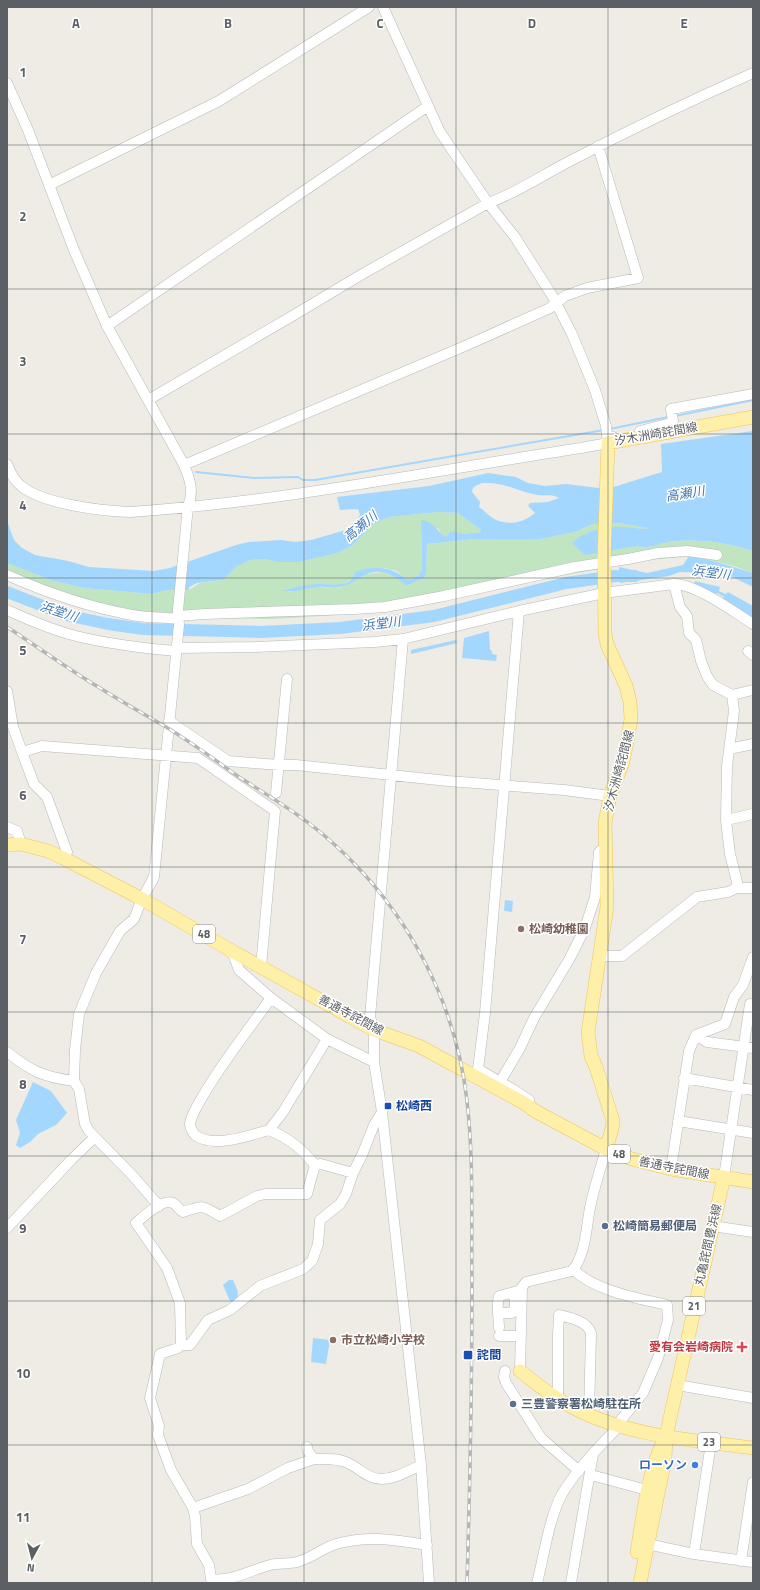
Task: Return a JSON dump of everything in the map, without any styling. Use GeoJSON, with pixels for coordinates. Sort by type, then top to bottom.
{"type":"FeatureCollection","features":[{"type":"Feature","properties":{"kind":"main road","name":"汐木洲崎詫間線"},"geometry":{"type":"LineString","coordinates":[[606,1149],[613,1120],[589,1045],[588,1032],[607,907],[605,847],[606,823],[610,796],[623,762],[631,720],[630,702],[626,686],[606,639],[604,619],[607,437],[753,417]]}},
{"type":"Feature","properties":{"kind":"main road","name":"善通寺詫間線"},"geometry":{"type":"LineString","coordinates":[[7,845],[21,844],[48,851],[142,898],[232,951],[374,1030],[435,1053],[606,1149],[632,1159],[671,1169],[724,1177]]}},
{"type":"Feature","properties":{"kind":"main road"},"geometry":{"type":"LineString","coordinates":[[724,1177],[753,1182]]}},
{"type":"Feature","properties":{"kind":"main road","name":"丸亀詫間豊浜線"},"geometry":{"type":"LineString","coordinates":[[640,1583],[665,1459],[666,1436],[724,1177]]}},
{"type":"Feature","properties":{"kind":"main road"},"geometry":{"type":"LineString","coordinates":[[520,1371],[570,1406],[589,1415],[619,1426],[666,1436]]}},
{"type":"Feature","properties":{"kind":"main road","name":"丸亀詫間豊浜線"},"geometry":{"type":"LineString","coordinates":[[632,1583],[647,1490],[656,1457],[666,1436]]}},
{"type":"Feature","properties":{"kind":"main road","name":"23"},"geometry":{"type":"LineString","coordinates":[[666,1436],[753,1448]]}},
{"type":"Feature","properties":{"kind":"street"},"geometry":{"type":"LineString","coordinates":[[49,185],[219,101],[369,7]]}},
{"type":"Feature","properties":{"kind":"street"},"geometry":{"type":"LineString","coordinates":[[383,7],[440,132],[488,203],[515,237],[555,300],[572,334],[595,390],[607,437]]}},
{"type":"Feature","properties":{"kind":"street"},"geometry":{"type":"LineString","coordinates":[[148,400],[294,316],[359,276],[488,203],[500,199],[547,172],[598,146],[753,73]]}},
{"type":"Feature","properties":{"kind":"street"},"geometry":{"type":"LineString","coordinates":[[7,83],[106,326],[184,465],[191,487],[154,877],[142,898],[134,919],[120,931],[96,973],[79,1014],[75,1050],[74,1081],[79,1089],[85,1124],[95,1137],[133,1176],[159,1206]]}},
{"type":"Feature","properties":{"kind":"street"},"geometry":{"type":"LineString","coordinates":[[106,326],[428,106]]}},
{"type":"Feature","properties":{"kind":"street"},"geometry":{"type":"LineString","coordinates":[[184,465],[465,346],[550,308],[555,300],[587,288],[638,278],[598,146]]}},
{"type":"Feature","properties":{"kind":"street"},"geometry":{"type":"LineString","coordinates":[[7,464],[10,472],[20,485],[36,495],[69,505],[130,512],[221,505],[345,487],[581,448],[614,435],[671,424],[671,409],[753,394]]}},
{"type":"Feature","properties":{"kind":"street"},"geometry":{"type":"LineString","coordinates":[[7,575],[53,594],[105,608],[133,615],[178,618],[205,614],[385,607],[444,596],[575,567],[670,551],[691,551],[717,555]]}},
{"type":"Feature","properties":{"kind":"street"},"geometry":{"type":"LineString","coordinates":[[674,584],[680,606],[687,616],[690,633],[696,640],[701,661],[707,676],[713,685],[732,695],[753,690]]}},
{"type":"Feature","properties":{"kind":"street"},"geometry":{"type":"LineString","coordinates":[[7,610],[24,618],[76,636],[121,645],[176,650],[337,645],[403,639],[604,592],[679,584],[698,591],[753,624]]}},
{"type":"Feature","properties":{"kind":"street"},"geometry":{"type":"LineString","coordinates":[[519,611],[485,1013],[478,1069],[529,1100],[546,1116]]}},
{"type":"Feature","properties":{"kind":"street"},"geometry":{"type":"LineString","coordinates":[[403,639],[370,1017],[374,1030],[374,1062],[382,1112],[421,1465],[429,1583]]}},
{"type":"Feature","properties":{"kind":"street"},"geometry":{"type":"LineString","coordinates":[[276,793],[288,679]]}},
{"type":"Feature","properties":{"kind":"street"},"geometry":{"type":"LineString","coordinates":[[7,691],[13,727],[34,784],[47,797],[67,852],[63,858]]}},
{"type":"Feature","properties":{"kind":"street"},"geometry":{"type":"LineString","coordinates":[[732,695],[734,711],[726,766],[726,820],[737,888]]}},
{"type":"Feature","properties":{"kind":"street"},"geometry":{"type":"LineString","coordinates":[[169,721],[228,761],[296,765],[504,786],[564,790],[610,796]]}},
{"type":"Feature","properties":{"kind":"street"},"geometry":{"type":"LineString","coordinates":[[729,749],[753,744]]}},
{"type":"Feature","properties":{"kind":"street"},"geometry":{"type":"LineString","coordinates":[[22,752],[42,746],[198,758],[276,811],[261,967]]}},
{"type":"Feature","properties":{"kind":"street"},"geometry":{"type":"LineString","coordinates":[[726,820],[753,814]]}},
{"type":"Feature","properties":{"kind":"street"},"geometry":{"type":"LineString","coordinates":[[7,827],[17,831],[21,844]]}},
{"type":"Feature","properties":{"kind":"street"},"geometry":{"type":"LineString","coordinates":[[500,1082],[520,1048],[534,1018],[570,958],[585,928],[595,897],[600,852],[605,847]]}},
{"type":"Feature","properties":{"kind":"street"},"geometry":{"type":"LineString","coordinates":[[600,956],[622,956],[697,897],[728,892],[737,888],[753,888]]}},
{"type":"Feature","properties":{"kind":"street"},"geometry":{"type":"LineString","coordinates":[[232,951],[239,970],[271,998],[327,1039],[374,1062]]}},
{"type":"Feature","properties":{"kind":"street"},"geometry":{"type":"LineString","coordinates":[[671,1169],[688,1051],[696,1035],[725,1024],[733,1001],[743,985],[753,959]]}},
{"type":"Feature","properties":{"kind":"street"},"geometry":{"type":"LineString","coordinates":[[271,998],[222,1065],[194,1112],[190,1124],[194,1134],[201,1138],[228,1141],[269,1130],[283,1112],[327,1039]]}},
{"type":"Feature","properties":{"kind":"street"},"geometry":{"type":"LineString","coordinates":[[724,1177],[730,1130],[738,1087],[748,1047],[751,1004],[733,1001]]}},
{"type":"Feature","properties":{"kind":"street"},"geometry":{"type":"LineString","coordinates":[[696,1035],[707,1042],[748,1047]]}},
{"type":"Feature","properties":{"kind":"street"},"geometry":{"type":"LineString","coordinates":[[7,1052],[24,1065],[40,1074],[74,1081]]}},
{"type":"Feature","properties":{"kind":"street"},"geometry":{"type":"LineString","coordinates":[[684,1078],[753,1090]]}},
{"type":"Feature","properties":{"kind":"street"},"geometry":{"type":"LineString","coordinates":[[382,1112],[374,1125],[353,1173],[346,1194],[340,1204],[320,1220],[318,1244],[312,1261],[303,1269],[260,1286],[230,1310],[208,1320],[190,1345],[181,1345],[178,1348],[160,1354],[150,1398],[159,1426],[158,1435],[160,1444],[171,1470],[193,1508],[197,1544],[209,1565],[211,1579],[225,1579],[272,1564],[294,1563],[301,1561],[323,1548],[349,1541],[373,1538],[427,1545]]}},
{"type":"Feature","properties":{"kind":"street"},"geometry":{"type":"LineString","coordinates":[[678,1121],[753,1133]]}},
{"type":"Feature","properties":{"kind":"street"},"geometry":{"type":"LineString","coordinates":[[269,1130],[290,1140],[302,1149],[315,1165]]}},
{"type":"Feature","properties":{"kind":"street"},"geometry":{"type":"LineString","coordinates":[[7,1228],[72,1159],[95,1137]]}},
{"type":"Feature","properties":{"kind":"street"},"geometry":{"type":"LineString","coordinates":[[521,1336],[499,1332],[497,1304],[499,1296],[518,1291],[526,1282],[573,1269],[577,1265],[591,1202],[606,1149]]}},
{"type":"Feature","properties":{"kind":"street"},"geometry":{"type":"LineString","coordinates":[[315,1165],[321,1164],[353,1173]]}},
{"type":"Feature","properties":{"kind":"street"},"geometry":{"type":"LineString","coordinates":[[181,1345],[180,1303],[167,1268],[136,1223],[159,1206],[171,1203],[183,1212],[203,1206],[220,1216],[257,1196],[265,1194],[307,1194],[315,1165]]}},
{"type":"Feature","properties":{"kind":"street"},"geometry":{"type":"LineString","coordinates":[[712,1226],[753,1232]]}},
{"type":"Feature","properties":{"kind":"street"},"geometry":{"type":"LineString","coordinates":[[537,1583],[555,1511],[562,1494],[593,1454],[619,1426],[621,1420],[643,1394],[658,1358],[668,1320],[667,1305],[598,1286],[580,1277],[573,1269]]}},
{"type":"Feature","properties":{"kind":"street"},"geometry":{"type":"LineString","coordinates":[[498,1313],[512,1313],[518,1291]]}},
{"type":"Feature","properties":{"kind":"street"},"geometry":{"type":"LineString","coordinates":[[518,1291],[521,1336],[520,1371]]}},
{"type":"Feature","properties":{"kind":"street"},"geometry":{"type":"LineString","coordinates":[[558,1398],[559,1315],[580,1322],[589,1327],[591,1333],[589,1415]]}},
{"type":"Feature","properties":{"kind":"street"},"geometry":{"type":"LineString","coordinates":[[505,1372],[504,1377],[506,1383],[541,1438],[579,1471]]}},
{"type":"Feature","properties":{"kind":"street"},"geometry":{"type":"LineString","coordinates":[[677,1384],[753,1398]]}},
{"type":"Feature","properties":{"kind":"street"},"geometry":{"type":"LineString","coordinates":[[694,1554],[711,1442]]}},
{"type":"Feature","properties":{"kind":"street"},"geometry":{"type":"LineString","coordinates":[[307,1447],[314,1459]]}},
{"type":"Feature","properties":{"kind":"street"},"geometry":{"type":"LineString","coordinates":[[571,1583],[591,1475],[593,1454]]}},
{"type":"Feature","properties":{"kind":"street"},"geometry":{"type":"LineString","coordinates":[[193,1508],[242,1491],[288,1468],[314,1459],[330,1458],[346,1462],[370,1477],[380,1479],[395,1477],[421,1465]]}},
{"type":"Feature","properties":{"kind":"street"},"geometry":{"type":"LineString","coordinates":[[591,1475],[647,1490]]}},
{"type":"Feature","properties":{"kind":"street"},"geometry":{"type":"LineString","coordinates":[[741,1561],[753,1482]]}},
{"type":"Feature","properties":{"kind":"street"},"geometry":{"type":"LineString","coordinates":[[647,1544],[694,1554],[753,1562]]}},
{"type":"Feature","properties":{"kind":"green space"},"geometry":{"type":"Polygon","coordinates":[[[439,512],[458,513],[481,530],[480,532],[463,534],[449,533],[446,537],[442,535],[438,528],[421,532],[422,568],[419,575],[411,579],[406,579],[397,571],[384,568],[354,578],[341,585],[316,584],[287,589],[288,592],[317,587],[339,588],[367,574],[383,572],[396,576],[406,586],[424,578],[426,572],[427,544],[476,539],[541,539],[575,532],[593,524],[617,523],[652,528],[644,529],[625,527],[636,546],[646,547],[676,541],[705,541],[753,551],[753,573],[737,567],[695,556],[649,560],[533,581],[387,612],[272,619],[183,618],[117,608],[61,593],[7,571],[7,563],[50,580],[84,588],[152,594],[168,590],[182,591],[189,590],[200,583],[223,580],[236,567],[251,560],[264,559],[278,562],[299,562],[338,553],[353,545],[374,524],[389,517],[439,512]]]}},
{"type":"Feature","properties":{"kind":"water","name":"高瀬川"},"geometry":{"type":"Polygon","coordinates":[[[753,431],[753,551],[715,542],[686,541],[671,542],[646,547],[636,546],[585,555],[572,543],[590,532],[611,527],[650,528],[617,523],[593,524],[575,532],[541,539],[476,539],[427,544],[426,573],[424,578],[406,586],[387,573],[377,572],[365,575],[350,584],[338,588],[322,587],[296,591],[283,591],[294,587],[309,585],[345,583],[353,578],[355,572],[369,568],[382,568],[395,571],[406,579],[411,579],[419,575],[422,568],[421,520],[432,524],[446,537],[453,531],[463,534],[480,532],[481,530],[458,513],[439,512],[389,517],[374,524],[353,545],[338,553],[299,562],[278,562],[264,559],[251,560],[236,567],[223,580],[197,583],[189,587],[189,590],[168,590],[152,594],[84,588],[50,580],[7,563],[7,521],[14,540],[22,548],[35,555],[68,561],[89,567],[154,571],[170,568],[236,545],[249,542],[281,540],[295,542],[311,540],[346,530],[353,525],[360,515],[358,509],[340,510],[337,497],[429,486],[488,473],[516,477],[528,483],[545,486],[566,484],[607,489],[662,472],[661,444],[753,431]],[[482,483],[477,485],[473,488],[472,492],[480,502],[479,507],[494,519],[500,521],[510,523],[521,521],[535,513],[528,506],[530,503],[548,502],[559,498],[537,495],[504,485],[482,483]]]}},
{"type":"Feature","properties":{"kind":"water"},"geometry":{"type":"Polygon","coordinates":[[[689,556],[710,560],[753,573],[753,587],[728,575],[680,572],[669,576],[620,583],[619,567],[647,573],[683,565],[689,556]]]}},
{"type":"Feature","properties":{"kind":"water"},"geometry":{"type":"Polygon","coordinates":[[[695,581],[720,587],[719,591],[726,594],[728,592],[753,606],[753,618],[723,600],[724,597],[717,593],[716,595],[694,584],[695,581]]]}},
{"type":"Feature","properties":{"kind":"water"},"geometry":{"type":"Polygon","coordinates":[[[489,631],[490,650],[492,651],[492,654],[497,655],[496,661],[462,658],[464,638],[489,631]]]}},
{"type":"Feature","properties":{"kind":"water"},"geometry":{"type":"Polygon","coordinates":[[[456,640],[457,643],[411,654],[411,650],[456,640]]]}},
{"type":"Feature","properties":{"kind":"water"},"geometry":{"type":"Polygon","coordinates":[[[505,900],[513,901],[512,912],[504,911],[505,900]]]}},
{"type":"Feature","properties":{"kind":"water"},"geometry":{"type":"Polygon","coordinates":[[[33,1082],[51,1091],[67,1113],[56,1125],[38,1134],[30,1142],[20,1148],[16,1145],[20,1133],[16,1120],[33,1082]]]}},
{"type":"Feature","properties":{"kind":"water"},"geometry":{"type":"Polygon","coordinates":[[[229,1280],[233,1280],[237,1289],[238,1296],[236,1303],[230,1301],[223,1285],[229,1280]]]}},
{"type":"Feature","properties":{"kind":"water"},"geometry":{"type":"Polygon","coordinates":[[[313,1338],[330,1340],[326,1364],[311,1362],[313,1338]]]}},
{"type":"Feature","properties":{"kind":"waterway"},"geometry":{"type":"LineString","coordinates":[[675,416],[753,400]]}},
{"type":"Feature","properties":{"kind":"waterway"},"geometry":{"type":"LineString","coordinates":[[610,429],[668,417]]}},
{"type":"Feature","properties":{"kind":"waterway"},"geometry":{"type":"LineString","coordinates":[[196,472],[254,478],[298,477],[303,480],[315,480],[604,430]]}},
{"type":"Feature","properties":{"kind":"waterway","name":"浜堂川"},"geometry":{"type":"LineString","coordinates":[[7,592],[66,615],[108,624],[143,629],[261,632],[340,628],[434,616],[566,583],[615,576],[635,576]]}},
{"type":"Feature","properties":{"kind":"railway"},"geometry":{"type":"LineString","coordinates":[[7,627],[88,681],[185,739],[324,835],[361,871],[385,899],[406,929],[440,994],[452,1029],[461,1065],[467,1101],[471,1146],[471,1433],[467,1583]]}},
{"type":"Feature","properties":{"kind":"place","name":"松崎幼稚園"},"geometry":{"type":"Point","coordinates":[521,929]}},
{"type":"Feature","properties":{"kind":"place","name":"松崎西"},"geometry":{"type":"Point","coordinates":[388,1106]}},
{"type":"Feature","properties":{"kind":"place","name":"松崎簡易郵便局"},"geometry":{"type":"Point","coordinates":[605,1226]}},
{"type":"Feature","properties":{"kind":"place","name":"市立松崎小学校"},"geometry":{"type":"Point","coordinates":[333,1340]}},
{"type":"Feature","properties":{"kind":"place","name":"愛有会岩崎病院"},"geometry":{"type":"Point","coordinates":[742,1347]}},
{"type":"Feature","properties":{"kind":"place","name":"詫間"},"geometry":{"type":"Point","coordinates":[468,1355]}},
{"type":"Feature","properties":{"kind":"place","name":"三豊警察署松崎駐在所"},"geometry":{"type":"Point","coordinates":[513,1404]}},
{"type":"Feature","properties":{"kind":"place","name":"ローソン"},"geometry":{"type":"Point","coordinates":[695,1465]}}]}
